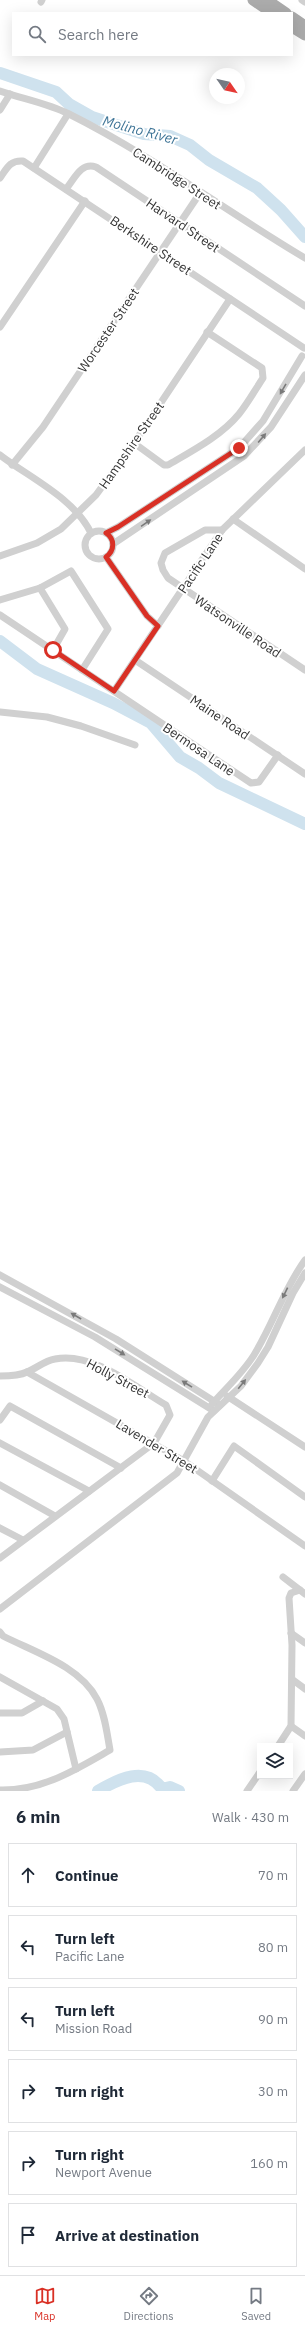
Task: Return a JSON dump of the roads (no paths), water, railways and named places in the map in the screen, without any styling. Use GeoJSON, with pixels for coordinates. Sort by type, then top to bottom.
{"type":"FeatureCollection","features":[{"type":"Feature","properties":{"kind":"main road"},"geometry":{"type":"LineString","coordinates":[[253,0],[271,12]]}},
{"type":"Feature","properties":{"kind":"main road"},"geometry":{"type":"LineString","coordinates":[[267,0],[285,12]]}},
{"type":"Feature","properties":{"kind":"street","name":"Cambridge Street"},"geometry":{"type":"LineString","coordinates":[[0,91],[42,103],[68,114],[134,149],[247,224],[305,258]]}},
{"type":"Feature","properties":{"kind":"street"},"geometry":{"type":"LineString","coordinates":[[0,110],[10,94]]}},
{"type":"Feature","properties":{"kind":"street"},"geometry":{"type":"LineString","coordinates":[[34,168],[68,114]]}},
{"type":"Feature","properties":{"kind":"street","name":"Berkshire Street"},"geometry":{"type":"LineString","coordinates":[[0,178],[9,164],[15,160],[23,160],[230,299],[304,353]]}},
{"type":"Feature","properties":{"kind":"street","name":"Harvard Street"},"geometry":{"type":"LineString","coordinates":[[66,188],[84,167],[89,165],[96,167],[304,306]]}},
{"type":"Feature","properties":{"kind":"street","name":"Worcester Street"},"geometry":{"type":"LineString","coordinates":[[12,464],[43,427],[200,193]]}},
{"type":"Feature","properties":{"kind":"street"},"geometry":{"type":"LineString","coordinates":[[0,327],[85,202]]}},
{"type":"Feature","properties":{"kind":"street","name":"Hampshire Street"},"geometry":{"type":"LineString","coordinates":[[0,556],[37,543],[61,529],[96,495],[134,443],[230,299]]}},
{"type":"Feature","properties":{"kind":"street"},"geometry":{"type":"LineString","coordinates":[[134,443],[164,465],[168,465],[220,432],[238,415],[246,404],[263,378],[262,368],[208,332]]}},
{"type":"Feature","properties":{"kind":"street"},"geometry":{"type":"LineString","coordinates":[[106,533],[125,523],[239,448],[263,421],[304,353]]}},
{"type":"Feature","properties":{"kind":"street"},"geometry":{"type":"LineString","coordinates":[[113,544],[244,456],[272,426],[305,375]]}},
{"type":"Feature","properties":{"kind":"street","name":"Pacific Lane"},"geometry":{"type":"LineString","coordinates":[[114,691],[184,589],[222,530],[303,459],[305,450]]}},
{"type":"Feature","properties":{"kind":"street"},"geometry":{"type":"LineString","coordinates":[[0,455],[78,514],[91,533]]}},
{"type":"Feature","properties":{"kind":"street"},"geometry":{"type":"LineString","coordinates":[[233,519],[305,569]]}},
{"type":"Feature","properties":{"kind":"street","name":"Watsonville Road"},"geometry":{"type":"LineString","coordinates":[[222,530],[205,530],[165,554],[161,563],[163,570],[168,578],[305,670]]}},
{"type":"Feature","properties":{"kind":"street"},"geometry":{"type":"LineString","coordinates":[[98,531],[106,533],[111,538],[113,544],[111,552],[106,557],[97,559],[89,555],[85,546],[91,533],[98,531]]}},
{"type":"Feature","properties":{"kind":"street"},"geometry":{"type":"LineString","coordinates":[[106,557],[147,616],[158,626]]}},
{"type":"Feature","properties":{"kind":"street"},"geometry":{"type":"LineString","coordinates":[[0,600],[40,588],[71,571],[108,629],[82,670]]}},
{"type":"Feature","properties":{"kind":"street"},"geometry":{"type":"LineString","coordinates":[[40,588],[65,629],[53,650]]}},
{"type":"Feature","properties":{"kind":"street","name":"Bermosa Lane"},"geometry":{"type":"LineString","coordinates":[[0,615],[251,783],[259,782],[278,755]]}},
{"type":"Feature","properties":{"kind":"street","name":"Maine Road"},"geometry":{"type":"LineString","coordinates":[[134,660],[305,774]]}},
{"type":"Feature","properties":{"kind":"street"},"geometry":{"type":"LineString","coordinates":[[0,712],[46,717],[81,726],[134,745]]}},
{"type":"Feature","properties":{"kind":"street"},"geometry":{"type":"LineString","coordinates":[[227,1396],[253,1356],[286,1289],[305,1260]]}},
{"type":"Feature","properties":{"kind":"street"},"geometry":{"type":"LineString","coordinates":[[0,1608],[177,1473],[211,1410],[246,1380],[268,1347],[293,1293],[305,1273]]}},
{"type":"Feature","properties":{"kind":"street"},"geometry":{"type":"LineString","coordinates":[[0,1275],[116,1339],[217,1404]]}},
{"type":"Feature","properties":{"kind":"street"},"geometry":{"type":"LineString","coordinates":[[0,1287],[95,1337],[211,1410]]}},
{"type":"Feature","properties":{"kind":"street","name":"Holly Street"},"geometry":{"type":"LineString","coordinates":[[27,1372],[42,1363],[55,1358],[83,1359],[99,1365],[168,1408],[169,1419],[154,1443]]}},
{"type":"Feature","properties":{"kind":"street"},"geometry":{"type":"LineString","coordinates":[[0,1376],[27,1372]]}},
{"type":"Feature","properties":{"kind":"street","name":"Lavender Street"},"geometry":{"type":"LineString","coordinates":[[27,1372],[184,1461],[305,1546]]}},
{"type":"Feature","properties":{"kind":"street"},"geometry":{"type":"LineString","coordinates":[[227,1396],[305,1447]]}},
{"type":"Feature","properties":{"kind":"street"},"geometry":{"type":"LineString","coordinates":[[0,1420],[10,1406],[121,1468]]}},
{"type":"Feature","properties":{"kind":"street"},"geometry":{"type":"LineString","coordinates":[[0,1443],[89,1491]]}},
{"type":"Feature","properties":{"kind":"street"},"geometry":{"type":"LineString","coordinates":[[0,1558],[154,1443]]}},
{"type":"Feature","properties":{"kind":"street"},"geometry":{"type":"LineString","coordinates":[[212,1481],[234,1446],[305,1497]]}},
{"type":"Feature","properties":{"kind":"street"},"geometry":{"type":"LineString","coordinates":[[0,1485],[55,1516]]}},
{"type":"Feature","properties":{"kind":"street"},"geometry":{"type":"LineString","coordinates":[[0,1528],[23,1540]]}},
{"type":"Feature","properties":{"kind":"street"},"geometry":{"type":"LineString","coordinates":[[283,1577],[302,1592]]}},
{"type":"Feature","properties":{"kind":"street"},"geometry":{"type":"LineString","coordinates":[[280,1743],[291,1726],[293,1680],[289,1598],[291,1594],[302,1592]]}},
{"type":"Feature","properties":{"kind":"street"},"geometry":{"type":"LineString","coordinates":[[0,1632],[3,1636],[63,1667],[89,1686],[98,1700],[110,1750],[51,1782],[27,1789],[0,1790]]}},
{"type":"Feature","properties":{"kind":"street"},"geometry":{"type":"LineString","coordinates":[[291,1633],[305,1643]]}},
{"type":"Feature","properties":{"kind":"street"},"geometry":{"type":"LineString","coordinates":[[0,1677],[57,1709],[64,1719],[76,1769]]}},
{"type":"Feature","properties":{"kind":"street"},"geometry":{"type":"LineString","coordinates":[[293,1680],[305,1689]]}},
{"type":"Feature","properties":{"kind":"street"},"geometry":{"type":"LineString","coordinates":[[0,1713],[22,1713],[43,1701]]}},
{"type":"Feature","properties":{"kind":"street"},"geometry":{"type":"LineString","coordinates":[[291,1726],[305,1736]]}},
{"type":"Feature","properties":{"kind":"street"},"geometry":{"type":"LineString","coordinates":[[0,1752],[32,1750],[67,1732]]}},
{"type":"Feature","properties":{"kind":"street"},"geometry":{"type":"LineString","coordinates":[[293,1791],[305,1774]]}},
{"type":"Feature","properties":{"kind":"street"},"geometry":{"type":"LineString","coordinates":[[247,1791],[257,1776]]}},
{"type":"Feature","properties":{"kind":"waterway","name":"Molino River"},"geometry":{"type":"LineString","coordinates":[[0,73],[56,92],[69,104],[92,117],[144,134],[170,136],[190,145],[209,160],[257,188],[281,210],[305,237]]}},
{"type":"Feature","properties":{"kind":"waterway"},"geometry":{"type":"LineString","coordinates":[[0,641],[37,669],[113,703],[151,723],[180,757],[199,768],[219,783],[305,824]]}},
{"type":"Feature","properties":{"kind":"waterway"},"geometry":{"type":"LineString","coordinates":[[98,1791],[114,1782],[132,1776],[148,1778],[162,1789],[170,1787],[179,1791]]}}]}
